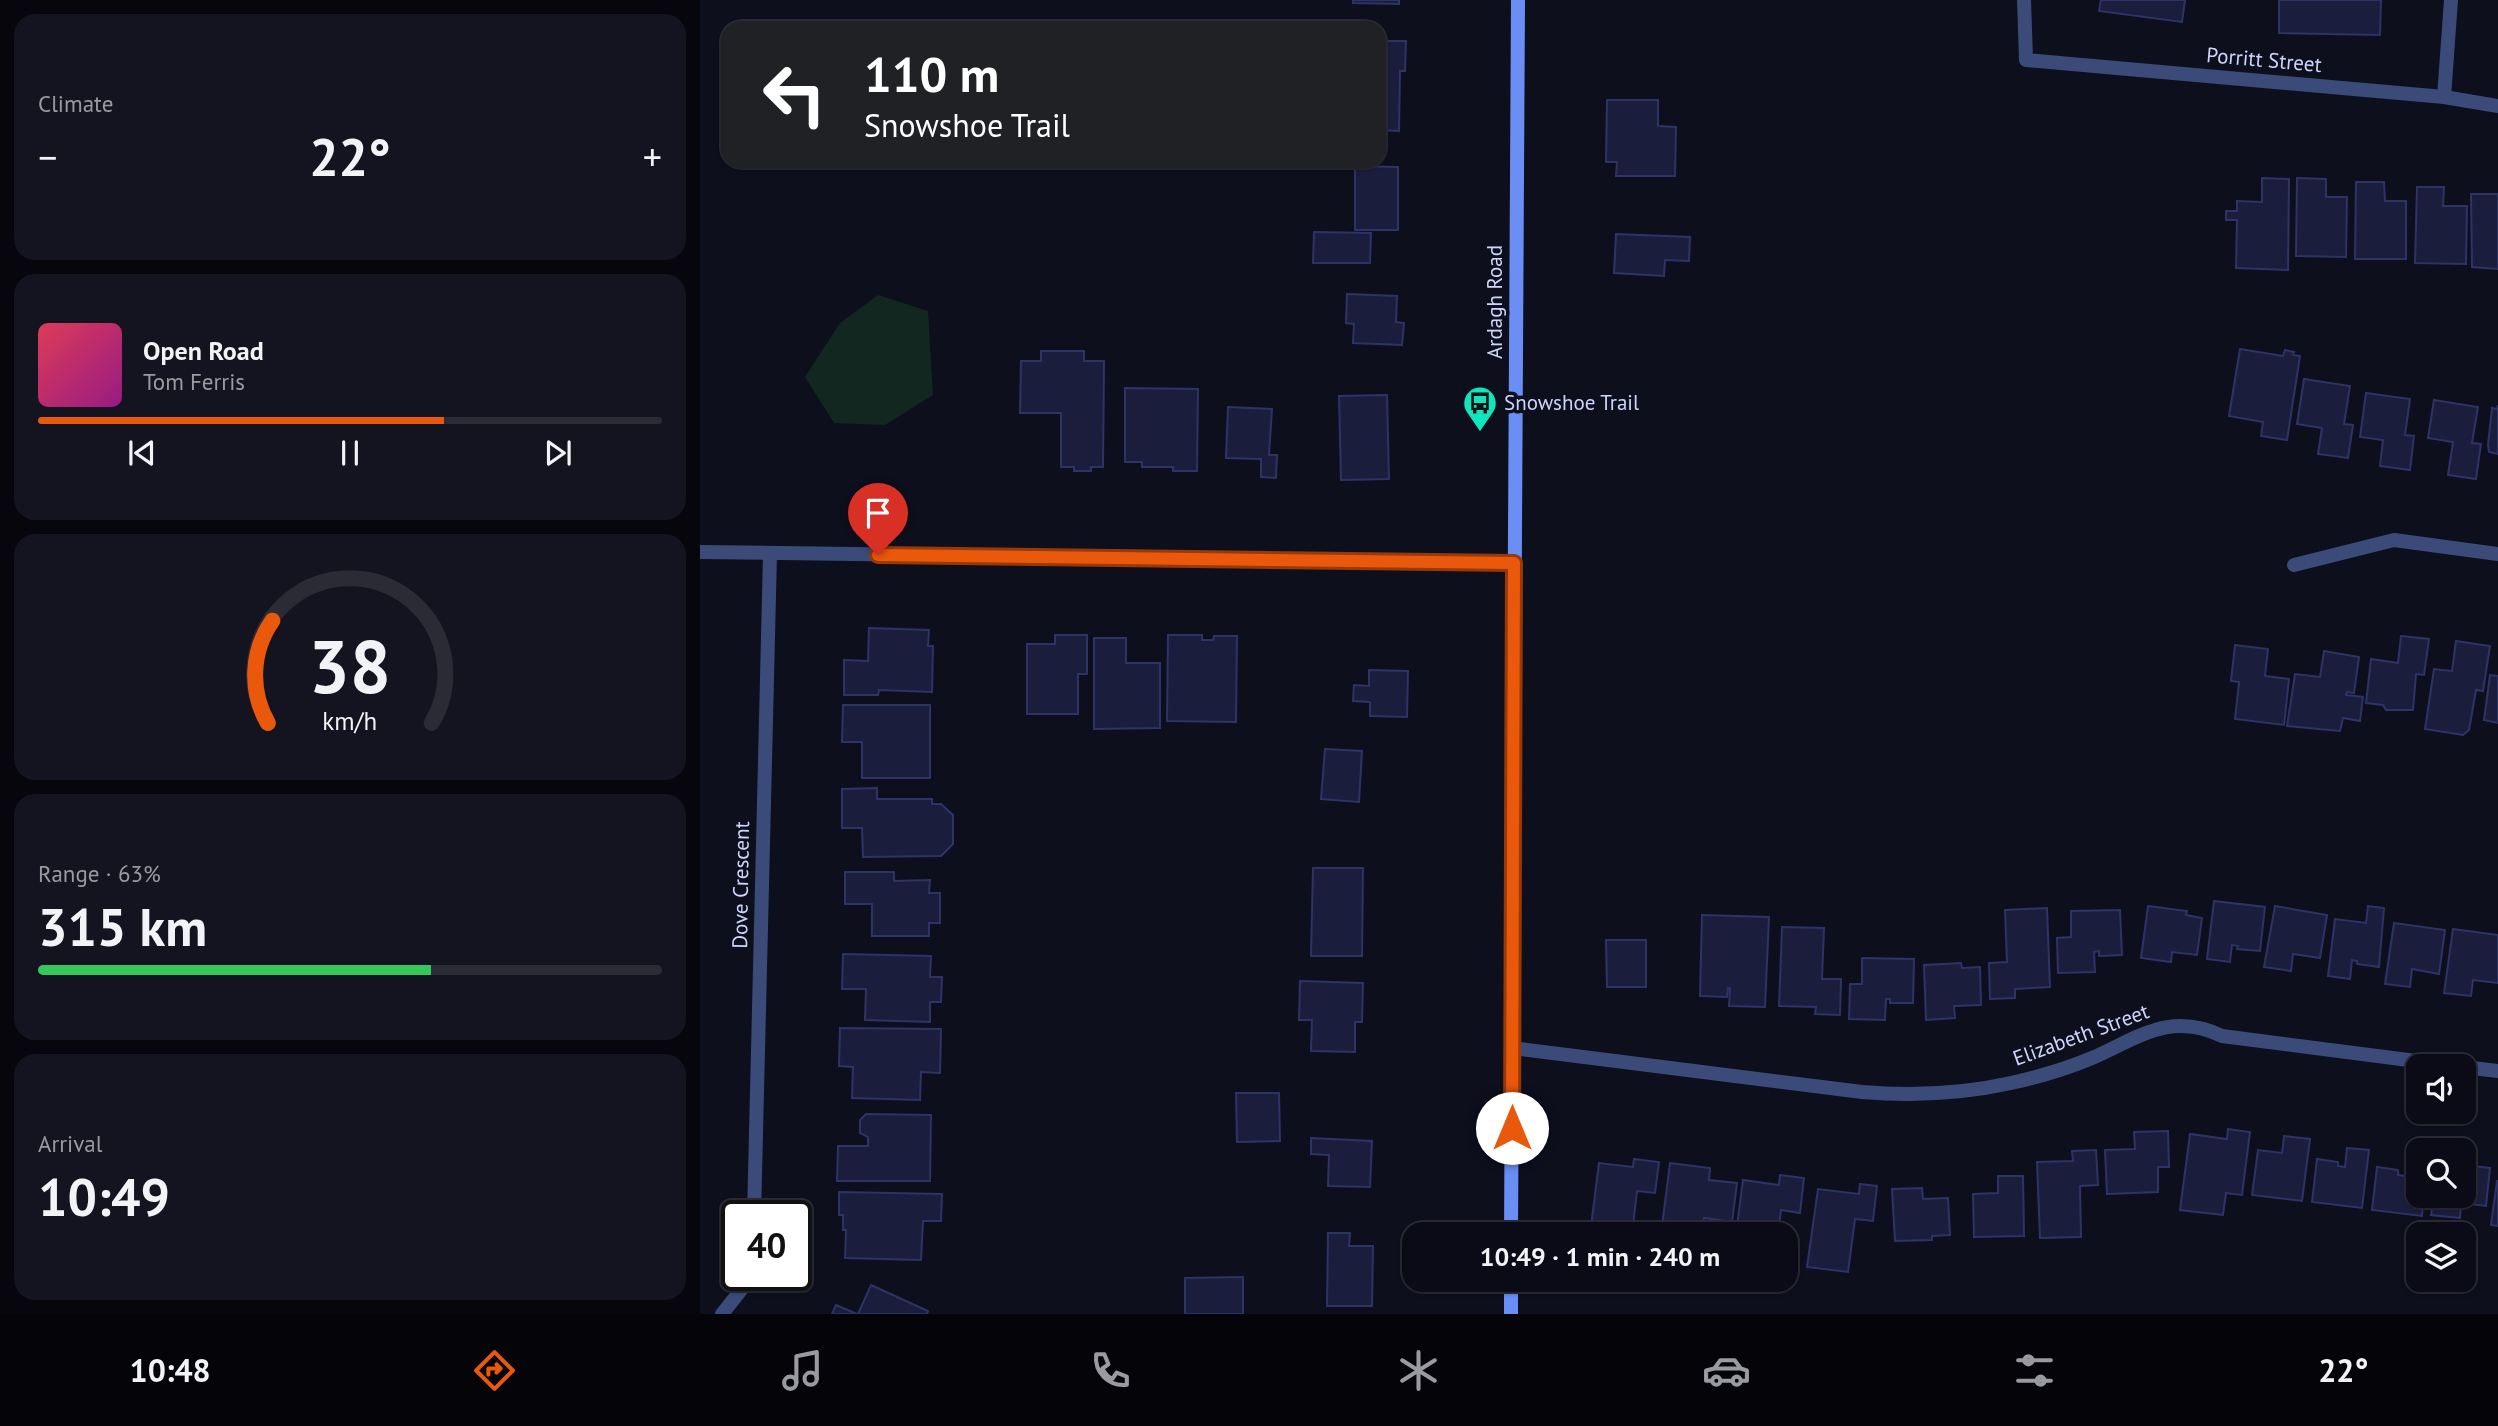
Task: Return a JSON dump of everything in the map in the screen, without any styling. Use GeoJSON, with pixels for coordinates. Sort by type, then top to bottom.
{"type":"FeatureCollection","features":[{"type":"Feature","properties":{"kind":"street","name":"Ardagh Road"},"geometry":{"type":"LineString","coordinates":[[1511,1222],[1518,0]]}},
{"type":"Feature","properties":{"kind":"street","name":"Porritt Street"},"geometry":{"type":"LineString","coordinates":[[2024,0],[2026,60],[2444,97],[2498,106]]}},
{"type":"Feature","properties":{"kind":"street"},"geometry":{"type":"LineString","coordinates":[[2444,97],[2451,0]]}},
{"type":"Feature","properties":{"kind":"street"},"geometry":{"type":"LineString","coordinates":[[2294,565],[2394,540],[2498,554]]}},
{"type":"Feature","properties":{"kind":"street"},"geometry":{"type":"LineString","coordinates":[[700,552],[1514,563]]}},
{"type":"Feature","properties":{"kind":"street","name":"Dove Crescent"},"geometry":{"type":"LineString","coordinates":[[754,1200],[770,554]]}},
{"type":"Feature","properties":{"kind":"street","name":"Elizabeth Street"},"geometry":{"type":"LineString","coordinates":[[1512,1048],[1896,1094],[1962,1091],[2012,1083],[2076,1064],[2148,1031],[2176,1025],[2201,1028],[2222,1036],[2406,1060]]}},
{"type":"Feature","properties":{"kind":"street"},"geometry":{"type":"LineString","coordinates":[[2476,1068],[2498,1071]]}},
{"type":"Feature","properties":{"kind":"street"},"geometry":{"type":"LineString","coordinates":[[722,1314],[740,1291]]}},
{"type":"Feature","properties":{"kind":"street"},"geometry":{"type":"LineString","coordinates":[[1511,1292],[1511,1314]]}},
{"type":"Feature","properties":{"kind":"green space"},"geometry":{"type":"Polygon","coordinates":[[[878,295],[928,311],[933,395],[885,425],[834,423],[805,377],[840,323],[878,295]]]}},
{"type":"Feature","properties":{"kind":"building"},"geometry":{"type":"Polygon","coordinates":[[[1353,0],[1399,0],[1399,4],[1353,3],[1353,0]]]}},
{"type":"Feature","properties":{"kind":"building"},"geometry":{"type":"Polygon","coordinates":[[[2101,0],[2185,0],[2182,22],[2099,11],[2101,0]]]}},
{"type":"Feature","properties":{"kind":"building"},"geometry":{"type":"Polygon","coordinates":[[[2279,0],[2381,0],[2380,35],[2279,33],[2279,0]]]}},
{"type":"Feature","properties":{"kind":"building"},"geometry":{"type":"Polygon","coordinates":[[[1386,41],[1406,41],[1405,71],[1400,71],[1399,131],[1386,130],[1386,41]]]}},
{"type":"Feature","properties":{"kind":"building"},"geometry":{"type":"Polygon","coordinates":[[[1607,100],[1658,100],[1658,126],[1676,127],[1675,176],[1616,176],[1617,162],[1606,162],[1607,100]]]}},
{"type":"Feature","properties":{"kind":"building"},"geometry":{"type":"Polygon","coordinates":[[[1398,167],[1398,230],[1355,230],[1355,168],[1398,167]]]}},
{"type":"Feature","properties":{"kind":"building"},"geometry":{"type":"Polygon","coordinates":[[[2262,178],[2289,179],[2288,270],[2236,268],[2237,220],[2226,220],[2226,211],[2237,211],[2237,201],[2262,202],[2262,178]]]}},
{"type":"Feature","properties":{"kind":"building"},"geometry":{"type":"Polygon","coordinates":[[[2297,178],[2326,179],[2326,197],[2347,197],[2346,257],[2296,256],[2297,178]]]}},
{"type":"Feature","properties":{"kind":"building"},"geometry":{"type":"Polygon","coordinates":[[[2356,182],[2384,182],[2385,201],[2406,201],[2406,259],[2355,259],[2356,182]]]}},
{"type":"Feature","properties":{"kind":"building"},"geometry":{"type":"Polygon","coordinates":[[[2417,187],[2444,187],[2443,206],[2467,206],[2466,264],[2415,263],[2417,187]]]}},
{"type":"Feature","properties":{"kind":"building"},"geometry":{"type":"Polygon","coordinates":[[[2471,194],[2498,194],[2498,269],[2472,267],[2471,194]]]}},
{"type":"Feature","properties":{"kind":"building"},"geometry":{"type":"Polygon","coordinates":[[[1314,232],[1371,233],[1370,263],[1313,263],[1314,232]]]}},
{"type":"Feature","properties":{"kind":"building"},"geometry":{"type":"Polygon","coordinates":[[[1616,234],[1690,237],[1689,261],[1665,260],[1664,276],[1614,273],[1616,234]]]}},
{"type":"Feature","properties":{"kind":"building"},"geometry":{"type":"Polygon","coordinates":[[[1347,294],[1397,296],[1396,322],[1404,323],[1402,345],[1353,343],[1354,324],[1346,323],[1347,294]]]}},
{"type":"Feature","properties":{"kind":"building"},"geometry":{"type":"Polygon","coordinates":[[[2240,349],[2283,356],[2285,350],[2300,356],[2287,440],[2261,436],[2263,422],[2229,416],[2240,349]]]}},
{"type":"Feature","properties":{"kind":"building"},"geometry":{"type":"Polygon","coordinates":[[[1041,351],[1084,351],[1084,361],[1104,361],[1103,467],[1091,467],[1091,471],[1074,471],[1074,467],[1061,467],[1061,413],[1020,413],[1021,361],[1041,361],[1041,351]]]}},
{"type":"Feature","properties":{"kind":"building"},"geometry":{"type":"Polygon","coordinates":[[[2304,379],[2350,386],[2344,424],[2353,425],[2348,458],[2318,454],[2322,428],[2297,424],[2304,379]]]}},
{"type":"Feature","properties":{"kind":"building"},"geometry":{"type":"Polygon","coordinates":[[[1125,388],[1198,389],[1197,471],[1173,471],[1173,467],[1142,467],[1142,462],[1125,462],[1125,388]]]}},
{"type":"Feature","properties":{"kind":"building"},"geometry":{"type":"Polygon","coordinates":[[[2366,393],[2410,399],[2405,435],[2414,436],[2410,470],[2380,466],[2383,440],[2360,437],[2366,393]]]}},
{"type":"Feature","properties":{"kind":"building"},"geometry":{"type":"Polygon","coordinates":[[[1387,395],[1389,479],[1341,480],[1339,396],[1387,395]]]}},
{"type":"Feature","properties":{"kind":"building"},"geometry":{"type":"Polygon","coordinates":[[[2434,400],[2478,407],[2472,443],[2481,444],[2476,479],[2448,475],[2453,442],[2428,438],[2434,400]]]}},
{"type":"Feature","properties":{"kind":"building"},"geometry":{"type":"Polygon","coordinates":[[[2498,405],[2498,454],[2489,452],[2488,445],[2492,408],[2497,409],[2498,405]]]}},
{"type":"Feature","properties":{"kind":"building"},"geometry":{"type":"Polygon","coordinates":[[[1228,407],[1272,409],[1269,455],[1277,455],[1276,478],[1261,477],[1261,459],[1226,458],[1228,407]]]}},
{"type":"Feature","properties":{"kind":"building"},"geometry":{"type":"Polygon","coordinates":[[[869,628],[929,630],[928,646],[933,646],[932,692],[879,690],[878,695],[844,695],[844,660],[868,661],[869,628]]]}},
{"type":"Feature","properties":{"kind":"building"},"geometry":{"type":"Polygon","coordinates":[[[1055,635],[1087,635],[1087,674],[1078,674],[1078,714],[1027,714],[1027,644],[1055,644],[1055,635]]]}},
{"type":"Feature","properties":{"kind":"building"},"geometry":{"type":"Polygon","coordinates":[[[1168,635],[1202,635],[1202,640],[1213,640],[1214,636],[1237,636],[1236,722],[1167,721],[1168,635]]]}},
{"type":"Feature","properties":{"kind":"building"},"geometry":{"type":"Polygon","coordinates":[[[2401,636],[2429,639],[2424,675],[2416,674],[2413,710],[2386,710],[2383,705],[2366,703],[2371,659],[2398,663],[2401,636]]]}},
{"type":"Feature","properties":{"kind":"building"},"geometry":{"type":"Polygon","coordinates":[[[1094,638],[1126,638],[1126,663],[1160,663],[1160,728],[1094,729],[1094,638]]]}},
{"type":"Feature","properties":{"kind":"building"},"geometry":{"type":"Polygon","coordinates":[[[2456,641],[2490,646],[2483,691],[2476,690],[2469,730],[2463,735],[2425,729],[2434,669],[2452,671],[2456,641]]]}},
{"type":"Feature","properties":{"kind":"building"},"geometry":{"type":"Polygon","coordinates":[[[2235,645],[2268,649],[2265,676],[2289,679],[2284,725],[2235,719],[2239,682],[2231,681],[2235,645]]]}},
{"type":"Feature","properties":{"kind":"building"},"geometry":{"type":"Polygon","coordinates":[[[2324,651],[2359,657],[2354,693],[2347,692],[2346,695],[2363,697],[2360,721],[2343,718],[2340,731],[2287,726],[2295,674],[2320,677],[2324,651]]]}},
{"type":"Feature","properties":{"kind":"building"},"geometry":{"type":"Polygon","coordinates":[[[1369,670],[1408,671],[1407,717],[1370,716],[1370,702],[1353,701],[1354,685],[1369,686],[1369,670]]]}},
{"type":"Feature","properties":{"kind":"building"},"geometry":{"type":"Polygon","coordinates":[[[2490,675],[2498,676],[2498,723],[2484,720],[2490,675]]]}},
{"type":"Feature","properties":{"kind":"building"},"geometry":{"type":"Polygon","coordinates":[[[843,705],[930,705],[930,778],[862,778],[862,742],[842,742],[843,705]]]}},
{"type":"Feature","properties":{"kind":"building"},"geometry":{"type":"Polygon","coordinates":[[[1325,749],[1362,751],[1359,802],[1321,799],[1325,749]]]}},
{"type":"Feature","properties":{"kind":"building"},"geometry":{"type":"Polygon","coordinates":[[[877,788],[877,799],[932,799],[932,804],[941,804],[953,815],[953,844],[941,856],[863,857],[862,828],[842,828],[842,789],[877,788]]]}},
{"type":"Feature","properties":{"kind":"building"},"geometry":{"type":"Polygon","coordinates":[[[1313,868],[1363,868],[1362,956],[1311,956],[1313,868]]]}},
{"type":"Feature","properties":{"kind":"building"},"geometry":{"type":"Polygon","coordinates":[[[845,872],[894,872],[894,881],[930,880],[929,893],[940,893],[940,923],[929,923],[929,936],[872,936],[872,904],[845,904],[845,872]]]}},
{"type":"Feature","properties":{"kind":"building"},"geometry":{"type":"Polygon","coordinates":[[[2214,901],[2265,907],[2260,951],[2237,949],[2238,946],[2232,945],[2230,962],[2207,959],[2214,901]]]}},
{"type":"Feature","properties":{"kind":"building"},"geometry":{"type":"Polygon","coordinates":[[[2148,906],[2187,911],[2186,915],[2202,918],[2197,955],[2172,952],[2171,962],[2141,958],[2148,906]]]}},
{"type":"Feature","properties":{"kind":"building"},"geometry":{"type":"Polygon","coordinates":[[[2275,906],[2327,915],[2320,958],[2293,954],[2291,971],[2264,967],[2275,906]]]}},
{"type":"Feature","properties":{"kind":"building"},"geometry":{"type":"Polygon","coordinates":[[[2368,906],[2384,908],[2379,967],[2357,964],[2357,961],[2352,960],[2350,979],[2328,976],[2335,919],[2366,923],[2368,906]]]}},
{"type":"Feature","properties":{"kind":"building"},"geometry":{"type":"Polygon","coordinates":[[[2047,908],[2050,987],[2015,989],[2015,998],[1990,999],[1989,963],[2007,962],[2005,910],[2047,908]]]}},
{"type":"Feature","properties":{"kind":"building"},"geometry":{"type":"Polygon","coordinates":[[[2120,910],[2122,955],[2099,956],[2099,951],[2094,952],[2095,972],[2058,973],[2057,938],[2071,937],[2071,911],[2120,910]]]}},
{"type":"Feature","properties":{"kind":"building"},"geometry":{"type":"Polygon","coordinates":[[[1702,915],[1769,917],[1765,1007],[1729,1006],[1730,988],[1727,997],[1700,996],[1702,915]]]}},
{"type":"Feature","properties":{"kind":"building"},"geometry":{"type":"Polygon","coordinates":[[[2394,923],[2445,930],[2439,974],[2412,969],[2410,987],[2385,984],[2394,923]]]}},
{"type":"Feature","properties":{"kind":"building"},"geometry":{"type":"Polygon","coordinates":[[[1782,927],[1824,928],[1822,979],[1841,979],[1840,1015],[1815,1014],[1816,1007],[1779,1006],[1782,927]]]}},
{"type":"Feature","properties":{"kind":"building"},"geometry":{"type":"Polygon","coordinates":[[[2453,929],[2498,935],[2498,983],[2473,980],[2471,996],[2444,993],[2453,929]]]}},
{"type":"Feature","properties":{"kind":"building"},"geometry":{"type":"Polygon","coordinates":[[[1606,940],[1646,940],[1646,987],[1607,987],[1606,940]]]}},
{"type":"Feature","properties":{"kind":"building"},"geometry":{"type":"Polygon","coordinates":[[[843,954],[931,956],[930,977],[942,977],[941,1002],[930,1002],[930,1022],[865,1020],[866,989],[842,989],[843,954]]]}},
{"type":"Feature","properties":{"kind":"building"},"geometry":{"type":"Polygon","coordinates":[[[1862,958],[1914,959],[1913,1003],[1890,1003],[1890,999],[1886,999],[1885,1020],[1849,1019],[1850,984],[1862,984],[1862,958]]]}},
{"type":"Feature","properties":{"kind":"building"},"geometry":{"type":"Polygon","coordinates":[[[1961,963],[1962,968],[1980,967],[1981,1005],[1954,1006],[1955,1018],[1926,1020],[1924,965],[1961,963]]]}},
{"type":"Feature","properties":{"kind":"building"},"geometry":{"type":"Polygon","coordinates":[[[1300,981],[1363,983],[1362,1022],[1355,1022],[1355,1052],[1311,1051],[1312,1020],[1299,1020],[1300,981]]]}},
{"type":"Feature","properties":{"kind":"building"},"geometry":{"type":"Polygon","coordinates":[[[840,1028],[941,1029],[940,1073],[921,1072],[920,1100],[852,1098],[853,1067],[839,1066],[840,1028]]]}},
{"type":"Feature","properties":{"kind":"building"},"geometry":{"type":"Polygon","coordinates":[[[1236,1093],[1279,1093],[1280,1141],[1237,1142],[1236,1093]]]}},
{"type":"Feature","properties":{"kind":"building"},"geometry":{"type":"Polygon","coordinates":[[[866,1114],[931,1115],[930,1181],[837,1181],[838,1146],[868,1146],[868,1137],[860,1133],[860,1120],[866,1114]]]}},
{"type":"Feature","properties":{"kind":"building"},"geometry":{"type":"Polygon","coordinates":[[[2228,1129],[2250,1132],[2242,1195],[2226,1193],[2223,1215],[2180,1210],[2190,1134],[2227,1139],[2228,1129]]]}},
{"type":"Feature","properties":{"kind":"building"},"geometry":{"type":"Polygon","coordinates":[[[2168,1131],[2169,1167],[2158,1167],[2158,1192],[2107,1194],[2105,1150],[2135,1149],[2134,1132],[2168,1131]]]}},
{"type":"Feature","properties":{"kind":"building"},"geometry":{"type":"Polygon","coordinates":[[[2284,1136],[2310,1139],[2302,1201],[2252,1195],[2258,1150],[2282,1153],[2284,1136]]]}},
{"type":"Feature","properties":{"kind":"building"},"geometry":{"type":"Polygon","coordinates":[[[1311,1138],[1372,1141],[1370,1187],[1328,1186],[1329,1155],[1311,1154],[1311,1138]]]}},
{"type":"Feature","properties":{"kind":"building"},"geometry":{"type":"Polygon","coordinates":[[[2347,1148],[2369,1150],[2362,1208],[2312,1202],[2317,1159],[2338,1162],[2338,1166],[2345,1167],[2347,1148]]]}},
{"type":"Feature","properties":{"kind":"building"},"geometry":{"type":"Polygon","coordinates":[[[2096,1150],[2098,1185],[2080,1186],[2081,1237],[2040,1238],[2037,1162],[2073,1161],[2072,1151],[2096,1150]]]}},
{"type":"Feature","properties":{"kind":"building"},"geometry":{"type":"Polygon","coordinates":[[[1634,1159],[1659,1162],[1655,1193],[1637,1191],[1633,1222],[1592,1222],[1599,1163],[1633,1167],[1634,1159]]]}},
{"type":"Feature","properties":{"kind":"building"},"geometry":{"type":"Polygon","coordinates":[[[1670,1163],[1710,1168],[1709,1180],[1737,1183],[1732,1222],[1704,1218],[1704,1222],[1663,1222],[1670,1163]]]}},
{"type":"Feature","properties":{"kind":"building"},"geometry":{"type":"Polygon","coordinates":[[[2476,1166],[2490,1168],[2486,1206],[2476,1205],[2476,1166]]]}},
{"type":"Feature","properties":{"kind":"building"},"geometry":{"type":"Polygon","coordinates":[[[2377,1167],[2398,1170],[2398,1175],[2405,1176],[2406,1169],[2406,1208],[2423,1208],[2422,1216],[2372,1210],[2377,1167]]]}},
{"type":"Feature","properties":{"kind":"building"},"geometry":{"type":"Polygon","coordinates":[[[1780,1175],[1804,1178],[1800,1213],[1781,1210],[1780,1222],[1738,1222],[1743,1180],[1779,1185],[1780,1175]]]}},
{"type":"Feature","properties":{"kind":"building"},"geometry":{"type":"Polygon","coordinates":[[[1998,1176],[2023,1176],[2024,1236],[1974,1237],[1973,1194],[1998,1193],[1998,1176]]]}},
{"type":"Feature","properties":{"kind":"building"},"geometry":{"type":"Polygon","coordinates":[[[2498,1181],[2498,1226],[2491,1225],[2498,1181]]]}},
{"type":"Feature","properties":{"kind":"building"},"geometry":{"type":"Polygon","coordinates":[[[1860,1184],[1877,1186],[1873,1221],[1855,1219],[1848,1272],[1807,1267],[1818,1189],[1859,1194],[1860,1184]]]}},
{"type":"Feature","properties":{"kind":"building"},"geometry":{"type":"Polygon","coordinates":[[[1922,1188],[1923,1199],[1948,1198],[1950,1235],[1932,1236],[1932,1240],[1895,1241],[1892,1189],[1922,1188]]]}},
{"type":"Feature","properties":{"kind":"building"},"geometry":{"type":"Polygon","coordinates":[[[839,1192],[942,1194],[941,1221],[923,1221],[921,1260],[845,1258],[846,1230],[843,1230],[843,1215],[839,1215],[839,1192]]]}},
{"type":"Feature","properties":{"kind":"building"},"geometry":{"type":"Polygon","coordinates":[[[2432,1208],[2461,1208],[2460,1218],[2431,1215],[2432,1208]]]}},
{"type":"Feature","properties":{"kind":"building"},"geometry":{"type":"Polygon","coordinates":[[[1328,1233],[1350,1233],[1349,1246],[1373,1246],[1372,1306],[1327,1306],[1328,1233]]]}},
{"type":"Feature","properties":{"kind":"building"},"geometry":{"type":"Polygon","coordinates":[[[1243,1277],[1243,1314],[1185,1314],[1185,1278],[1243,1277]]]}},
{"type":"Feature","properties":{"kind":"building"},"geometry":{"type":"Polygon","coordinates":[[[871,1285],[928,1311],[927,1314],[858,1314],[871,1285]]]}},
{"type":"Feature","properties":{"kind":"building"},"geometry":{"type":"Polygon","coordinates":[[[836,1305],[857,1314],[832,1314],[836,1305]]]}},
{"type":"Feature","properties":{"kind":"place","name":"Snowshoe Trail"},"geometry":{"type":"Point","coordinates":[1480,433]}},
{"type":"Feature","properties":{"kind":"route"},"geometry":{"type":"LineString","coordinates":[[878,555],[1514,563],[1512,1128]]}}]}
